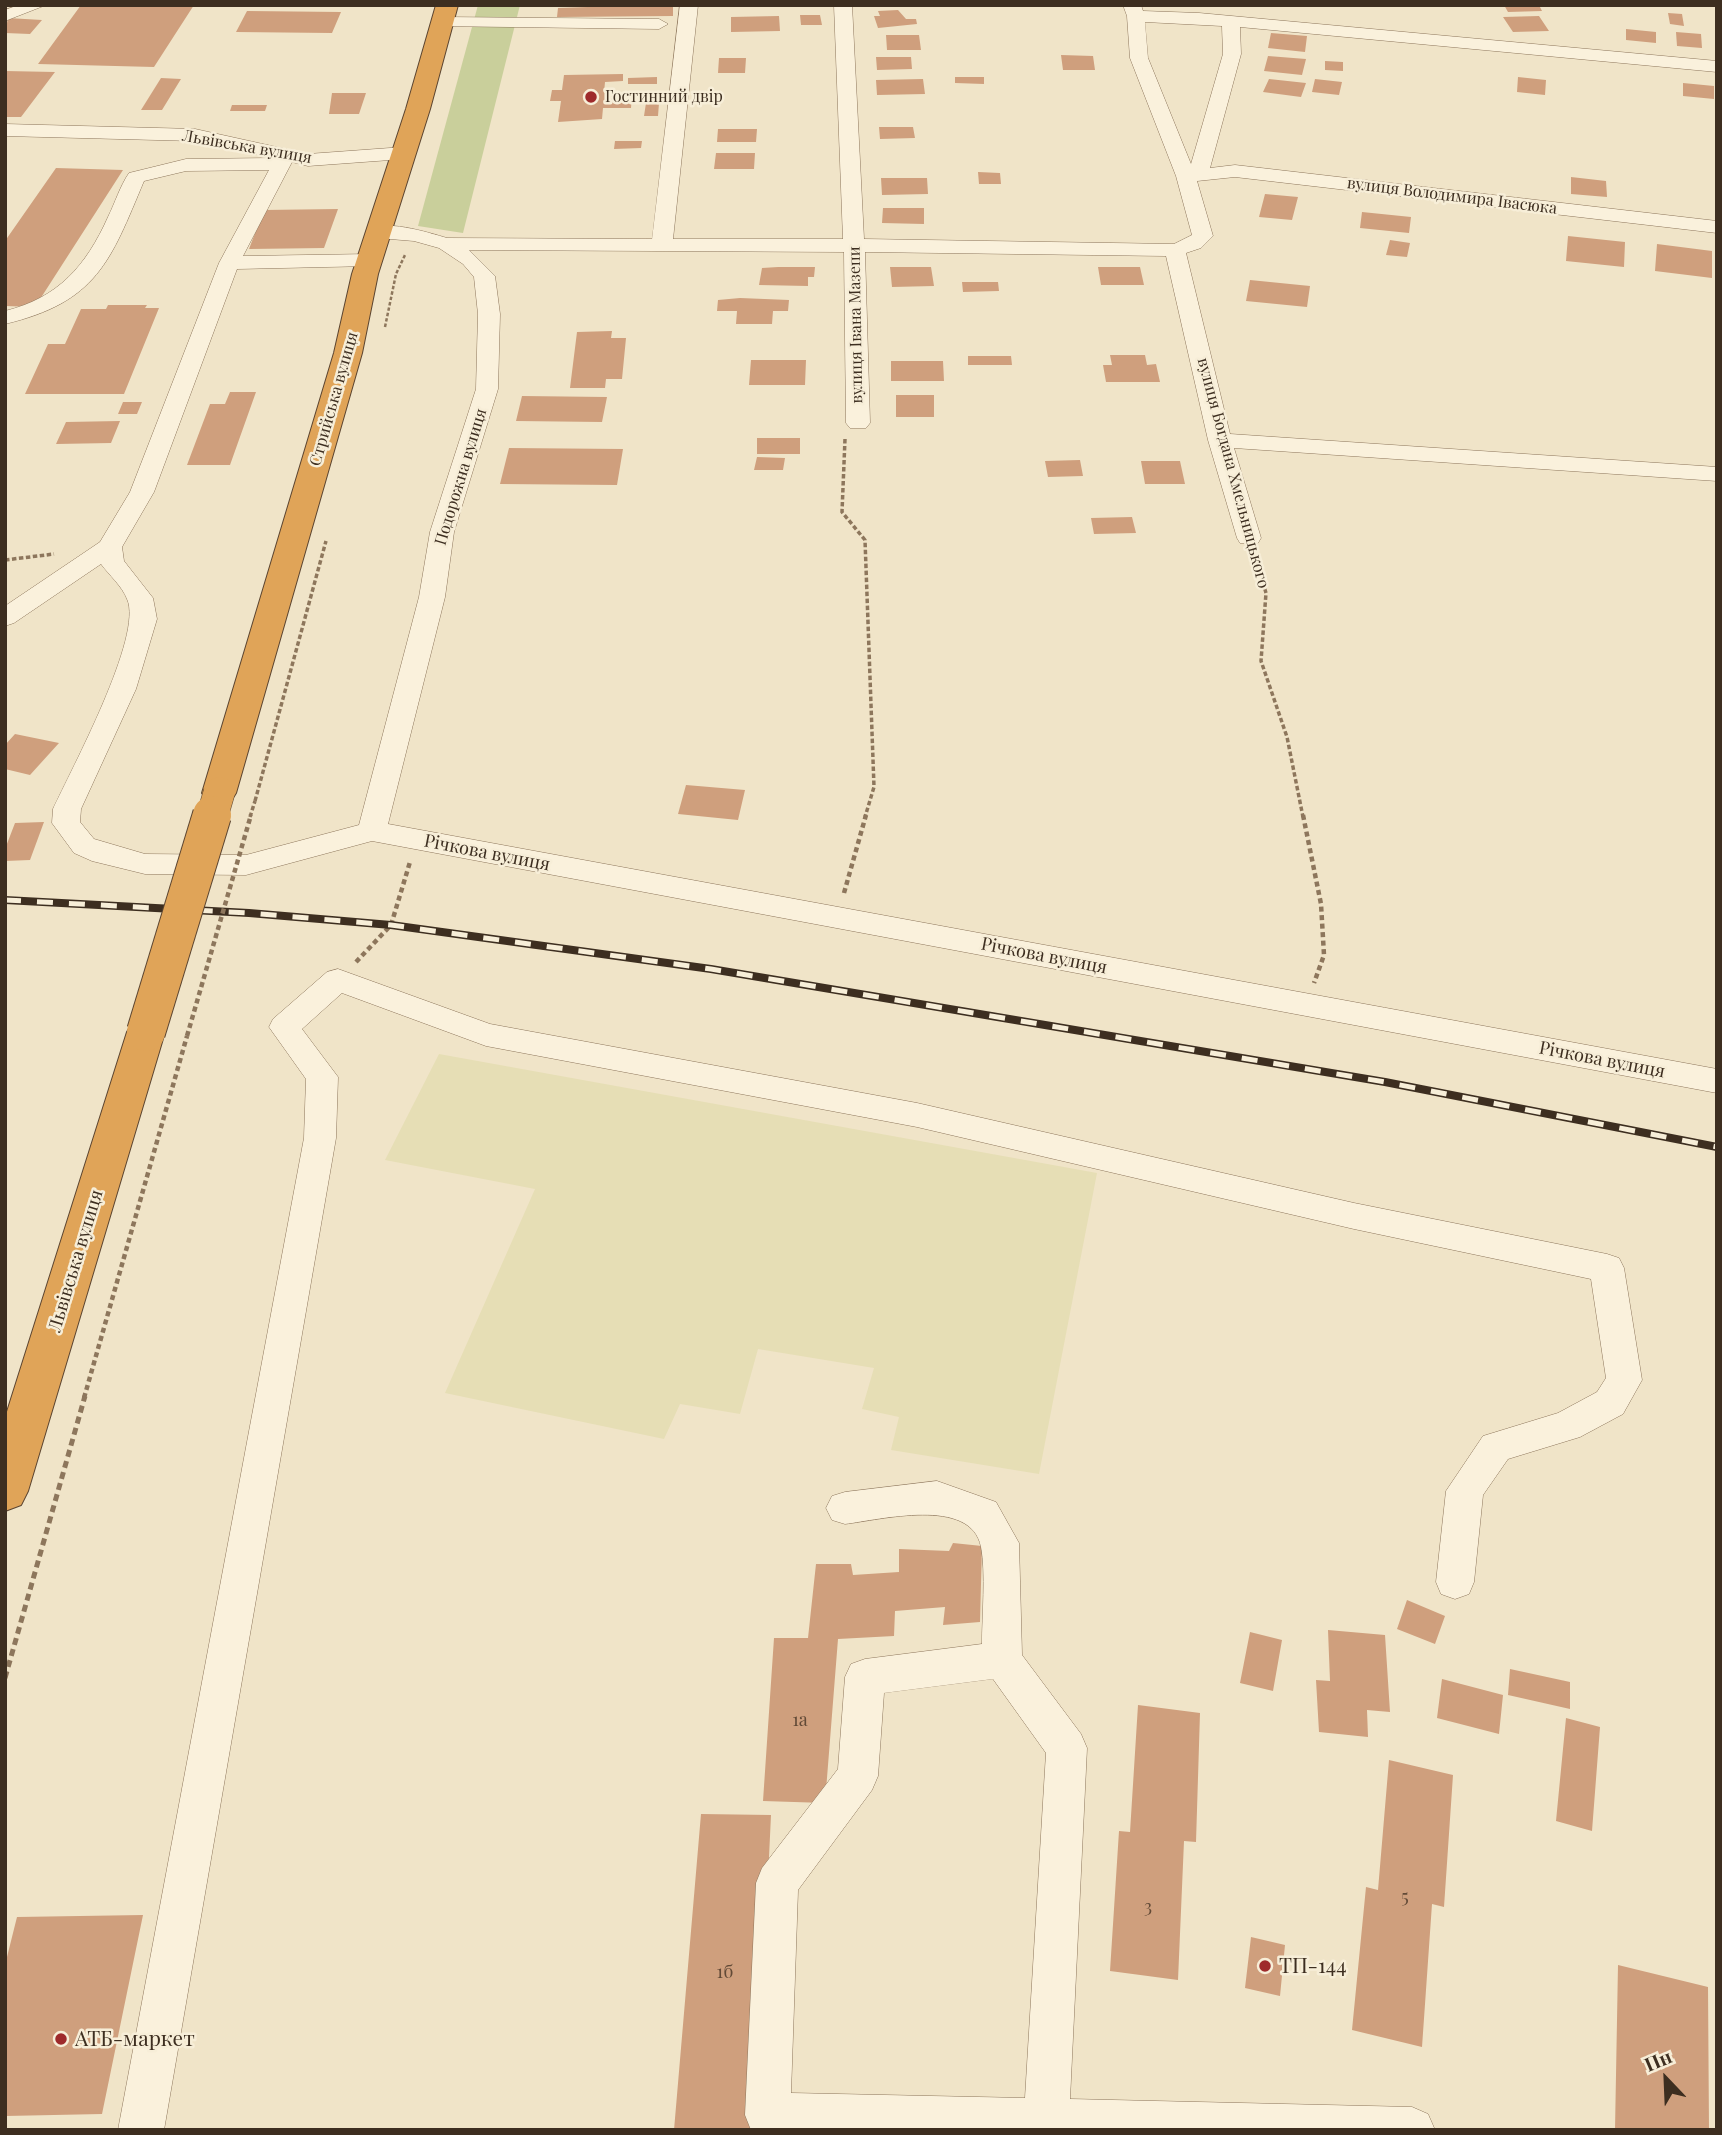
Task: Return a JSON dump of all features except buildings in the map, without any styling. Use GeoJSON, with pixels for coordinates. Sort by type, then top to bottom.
{"type":"FeatureCollection","features":[{"type":"Feature","properties":{"kind":"highway","name":"Стрийська вулиця"},"geometry":{"type":"LineString","coordinates":[[146,1032],[219,793],[348,353],[375,246],[445,14]]}},
{"type":"Feature","properties":{"kind":"highway","name":"Львівська вулиця"},"geometry":{"type":"LineString","coordinates":[[5,1491],[146,1032]]}},
{"type":"Feature","properties":{"kind":"street"},"geometry":{"type":"LineString","coordinates":[[5,16],[37,5]]}},
{"type":"Feature","properties":{"kind":"street"},"geometry":{"type":"LineString","coordinates":[[662,245],[690,5]]}},
{"type":"Feature","properties":{"kind":"street","name":"вулиця Івана Мазепи"},"geometry":{"type":"LineString","coordinates":[[843,5],[854,246],[858,423]]}},
{"type":"Feature","properties":{"kind":"street"},"geometry":{"type":"LineString","coordinates":[[446,244],[1175,250],[1194,244],[1203,236],[1192,175],[1139,58],[1134,11],[1717,67]]}},
{"type":"Feature","properties":{"kind":"street"},"geometry":{"type":"LineString","coordinates":[[445,14],[659,24]]}},
{"type":"Feature","properties":{"kind":"street"},"geometry":{"type":"LineString","coordinates":[[1192,175],[1231,54],[1231,21]]}},
{"type":"Feature","properties":{"kind":"street","name":"Львівська вулиця"},"geometry":{"type":"LineString","coordinates":[[5,130],[195,135],[309,160],[404,153]]}},
{"type":"Feature","properties":{"kind":"street"},"geometry":{"type":"LineString","coordinates":[[5,318],[41,310],[61,300],[73,289],[107,242],[136,177],[158,170],[309,160]]}},
{"type":"Feature","properties":{"kind":"street"},"geometry":{"type":"LineString","coordinates":[[5,618],[110,547],[142,492],[229,263],[283,163]]}},
{"type":"Feature","properties":{"kind":"street","name":"вулиця Володимира Івасюка"},"geometry":{"type":"LineString","coordinates":[[1192,175],[1235,171],[1717,227]]}},
{"type":"Feature","properties":{"kind":"street","name":"Подорожна вулиця"},"geometry":{"type":"LineString","coordinates":[[229,263],[375,246],[416,235],[446,244],[470,260],[484,276],[489,314],[487,389],[442,532],[432,597],[372,831]]}},
{"type":"Feature","properties":{"kind":"street","name":"вулиця Богдана Хмельницького"},"geometry":{"type":"LineString","coordinates":[[1175,250],[1220,440],[1249,538]]}},
{"type":"Feature","properties":{"kind":"street"},"geometry":{"type":"LineString","coordinates":[[1220,440],[1717,474]]}},
{"type":"Feature","properties":{"kind":"street"},"geometry":{"type":"LineString","coordinates":[[110,547],[112,562],[140,598],[145,619],[123,689],[67,809],[66,823],[72,835],[83,846],[102,854],[145,864],[246,865],[372,831]]}},
{"type":"Feature","properties":{"kind":"street","name":"Річкова вулиця"},"geometry":{"type":"LineString","coordinates":[[372,831],[1717,1081]]}},
{"type":"Feature","properties":{"kind":"street"},"geometry":{"type":"LineString","coordinates":[[141,2130],[320,1138],[322,1077],[284,1027],[338,980],[486,1035],[916,1115],[1354,1216],[1607,1268],[1624,1380],[1610,1403],[1567,1426],[1496,1447],[1465,1491],[1455,1582]]}},
{"type":"Feature","properties":{"kind":"street"},"geometry":{"type":"LineString","coordinates":[[845,1508],[937,1497],[983,1514],[1000,1543],[1002,1660],[1067,1748],[1046,2120]]}},
{"type":"Feature","properties":{"kind":"street"},"geometry":{"type":"LineString","coordinates":[[1002,1660],[865,1677],[858,1776],[777,1883],[768,2115],[1412,2130]]}},
{"type":"Feature","properties":{"kind":"path","name":"вулиця Івана Мазепи"},"geometry":{"type":"LineString","coordinates":[[836,918],[874,787],[865,540],[842,512],[845,428],[858,423]]}},
{"type":"Feature","properties":{"kind":"path","name":"вулиця Богдана Хмельницького"},"geometry":{"type":"LineString","coordinates":[[1249,538],[1266,593],[1261,661],[1287,737],[1321,904],[1324,956],[1306,1004]]}},
{"type":"Feature","properties":{"kind":"path"},"geometry":{"type":"LineString","coordinates":[[5,1678],[256,801]]}},
{"type":"Feature","properties":{"kind":"path"},"geometry":{"type":"LineString","coordinates":[[338,980],[391,925],[417,840]]}},
{"type":"Feature","properties":{"kind":"shaded area"},"geometry":{"type":"Polygon","coordinates":[[[439,1054],[1097,1173],[1039,1474],[891,1450],[899,1417],[862,1409],[874,1368],[758,1349],[740,1414],[680,1404],[664,1439],[445,1393],[535,1189],[385,1160],[439,1054]]]}},
{"type":"Feature","properties":{"kind":"green space"},"geometry":{"type":"Polygon","coordinates":[[[478,5],[520,5],[463,233],[418,226],[478,5]]]}},
{"type":"Feature","properties":{"kind":"railway"},"geometry":{"type":"LineString","coordinates":[[5,900],[249,913],[391,925],[711,969],[1385,1082],[1717,1147]]}},
{"type":"Feature","properties":{"kind":"place","name":"Гостинний двір"},"geometry":{"type":"Point","coordinates":[591,97]}},
{"type":"Feature","properties":{"kind":"place","name":"ТП-144"},"geometry":{"type":"Point","coordinates":[1265,1966]}},
{"type":"Feature","properties":{"kind":"place","name":"АТБ-маркет"},"geometry":{"type":"Point","coordinates":[61,2039]}}]}
